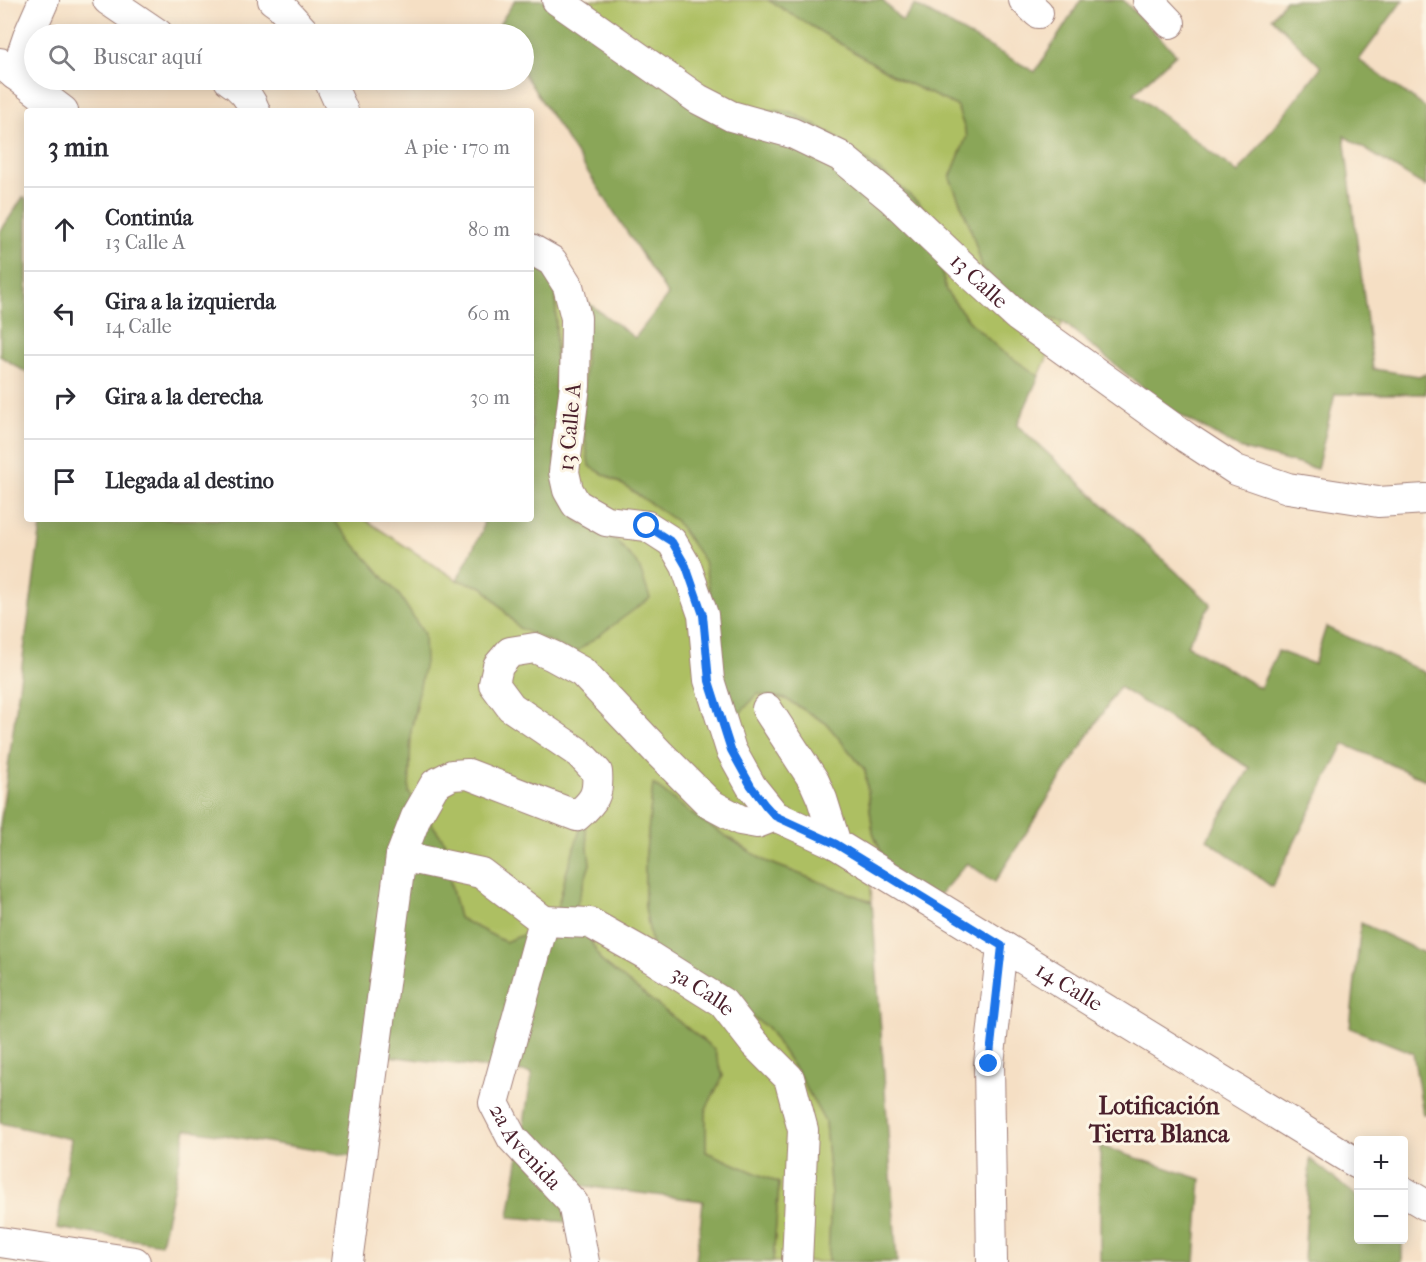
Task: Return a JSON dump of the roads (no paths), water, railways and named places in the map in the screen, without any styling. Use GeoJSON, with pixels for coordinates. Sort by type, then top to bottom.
{"type":"FeatureCollection","features":[{"type":"Feature","properties":{"kind":"street"},"geometry":{"type":"LineString","coordinates":[[33,24],[44,0]]}},
{"type":"Feature","properties":{"kind":"street"},"geometry":{"type":"LineString","coordinates":[[108,0],[143,24]]}},
{"type":"Feature","properties":{"kind":"street"},"geometry":{"type":"LineString","coordinates":[[273,0],[297,24]]}},
{"type":"Feature","properties":{"kind":"street","name":"13 Calle"},"geometry":{"type":"LineString","coordinates":[[557,0],[698,99],[731,116],[792,133],[840,156],[891,198],[1017,316],[1187,438],[1236,470],[1299,490],[1378,502],[1426,499]]}},
{"type":"Feature","properties":{"kind":"street"},"geometry":{"type":"LineString","coordinates":[[1148,0],[1170,23]]}},
{"type":"Feature","properties":{"kind":"street"},"geometry":{"type":"LineString","coordinates":[[24,42],[8,69],[24,81]]}},
{"type":"Feature","properties":{"kind":"street"},"geometry":{"type":"LineString","coordinates":[[36,90],[59,108]]}},
{"type":"Feature","properties":{"kind":"street"},"geometry":{"type":"LineString","coordinates":[[242,90],[254,108]]}},
{"type":"Feature","properties":{"kind":"street"},"geometry":{"type":"LineString","coordinates":[[334,90],[342,108]]}},
{"type":"Feature","properties":{"kind":"street","name":"13 Calle A"},"geometry":{"type":"LineString","coordinates":[[534,251],[552,261],[568,286],[576,318],[575,387],[564,472],[568,490],[576,504],[606,521],[647,526],[672,542],[686,566],[703,615],[709,681],[731,750],[751,786],[775,816]]}},
{"type":"Feature","properties":{"kind":"street"},"geometry":{"type":"LineString","coordinates":[[347,1262],[401,856],[416,817],[435,784],[452,775],[468,774],[577,816],[591,804],[598,787],[597,772],[579,753],[512,707],[494,684],[498,666],[510,652],[535,648],[582,672],[710,804],[740,820],[757,823],[775,816]]}},
{"type":"Feature","properties":{"kind":"street"},"geometry":{"type":"LineString","coordinates":[[766,709],[814,781],[836,844]]}},
{"type":"Feature","properties":{"kind":"street","name":"14 Calle"},"geometry":{"type":"LineString","coordinates":[[775,816],[836,844],[1354,1161]]}},
{"type":"Feature","properties":{"kind":"street"},"geometry":{"type":"LineString","coordinates":[[401,856],[481,873],[544,921]]}},
{"type":"Feature","properties":{"kind":"street","name":"3a Calle"},"geometry":{"type":"LineString","coordinates":[[544,921],[590,923],[647,955],[723,1003],[755,1044],[789,1078],[803,1130],[797,1262]]}},
{"type":"Feature","properties":{"kind":"street","name":"2a Avenida"},"geometry":{"type":"LineString","coordinates":[[544,921],[494,1103],[512,1138],[573,1203],[584,1262]]}},
{"type":"Feature","properties":{"kind":"street"},"geometry":{"type":"LineString","coordinates":[[992,1262],[989,1064],[1002,946]]}},
{"type":"Feature","properties":{"kind":"street"},"geometry":{"type":"LineString","coordinates":[[1408,1195],[1426,1206]]}},
{"type":"Feature","properties":{"kind":"street"},"geometry":{"type":"LineString","coordinates":[[0,1242],[135,1262]]}},
{"type":"Feature","properties":{"kind":"district","name":"Lotificación Tierra Blanca"},"geometry":{"type":"Point","coordinates":[1159,1120]}}]}
